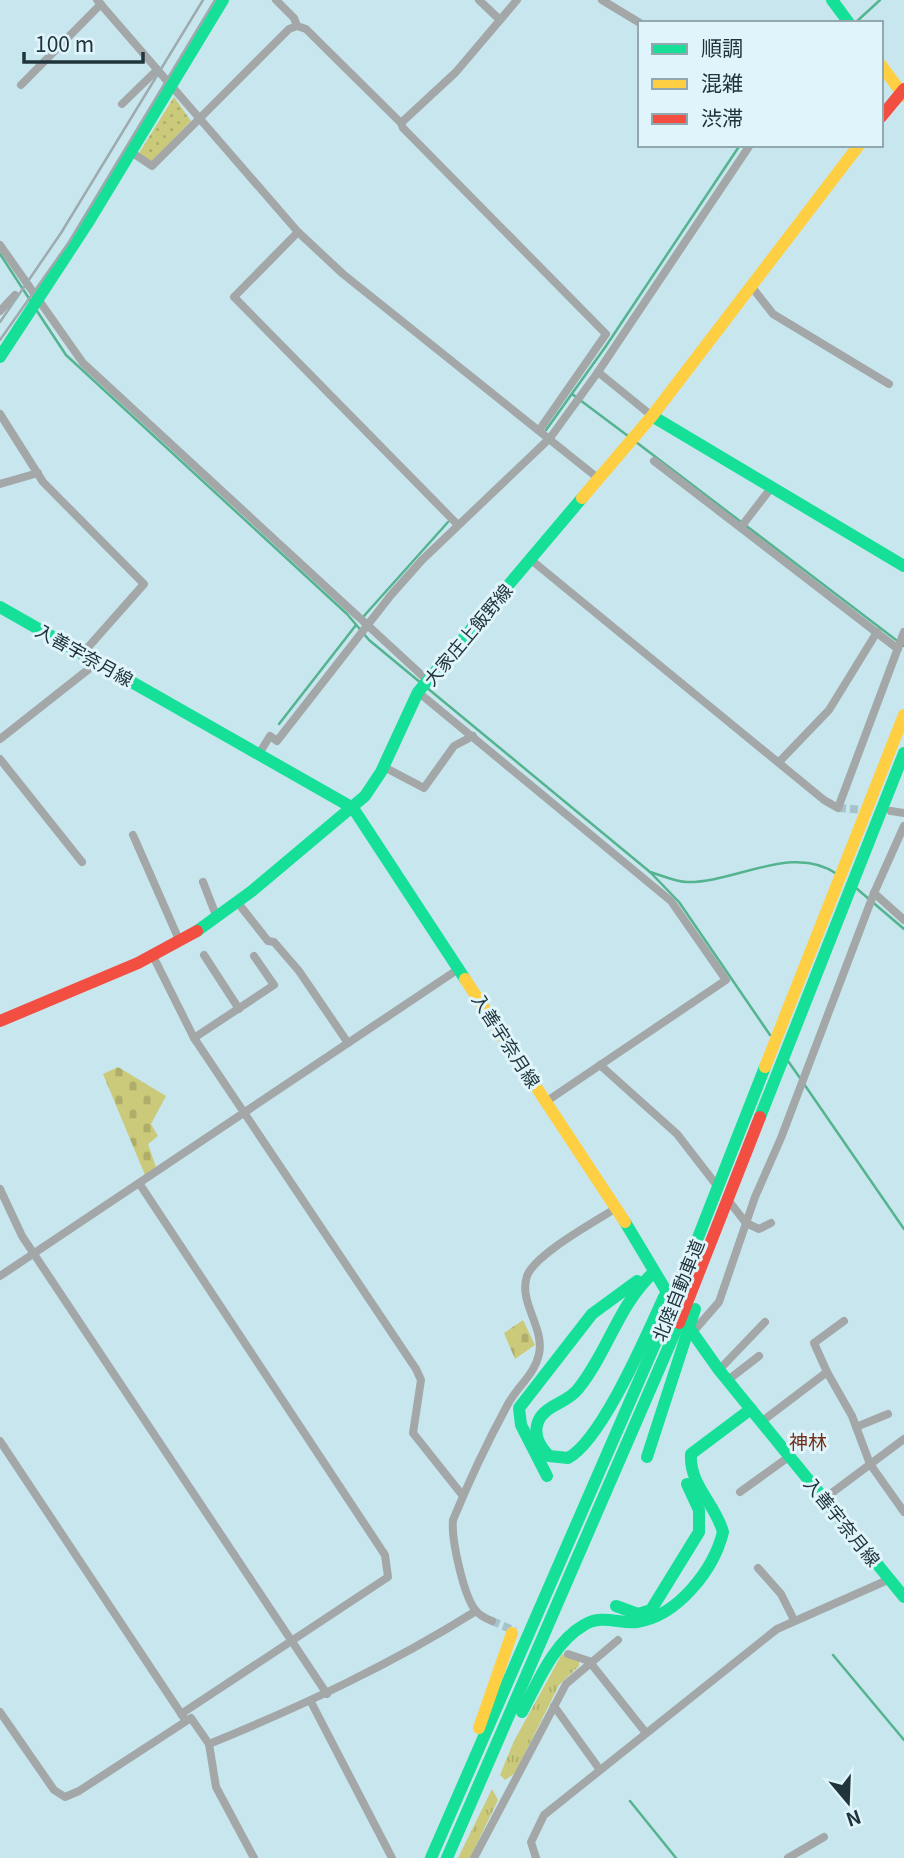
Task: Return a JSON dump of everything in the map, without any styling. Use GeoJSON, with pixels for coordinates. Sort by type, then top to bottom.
{"type":"FeatureCollection","features":[{"type":"Feature","properties":{"kind":"main road"},"geometry":{"type":"LineString","coordinates":[[0,357],[131,152],[223,0]]}},
{"type":"Feature","properties":{"kind":"main road"},"geometry":{"type":"LineString","coordinates":[[832,0],[848,21]]}},
{"type":"Feature","properties":{"kind":"main road"},"geometry":{"type":"LineString","coordinates":[[883,67],[903,92],[883,115]]}},
{"type":"Feature","properties":{"kind":"main road","name":"大家庄上飯野線"},"geometry":{"type":"LineString","coordinates":[[0,1021],[37,1002],[153,956],[180,942],[238,903],[353,808],[370,790],[384,767],[408,708],[427,680],[652,416],[854,147]]}},
{"type":"Feature","properties":{"kind":"main road"},"geometry":{"type":"LineString","coordinates":[[652,416],[904,566]]}},
{"type":"Feature","properties":{"kind":"main road","name":"入善宇奈月線"},"geometry":{"type":"LineString","coordinates":[[0,607],[260,752],[353,808],[616,1208],[654,1272],[685,1333],[719,1370],[904,1597]]}},
{"type":"Feature","properties":{"kind":"main road","name":"北陸自動車道"},"geometry":{"type":"LineString","coordinates":[[430,1858],[664,1309],[727,1168],[904,715]]}},
{"type":"Feature","properties":{"kind":"main road","name":"北陸自動車道"},"geometry":{"type":"LineString","coordinates":[[447,1858],[685,1333],[737,1180],[904,753]]}},
{"type":"Feature","properties":{"kind":"main road"},"geometry":{"type":"LineString","coordinates":[[654,1272],[637,1287],[579,1389],[572,1397],[549,1409],[538,1419],[536,1434],[550,1457],[562,1460],[581,1448],[664,1309]]}},
{"type":"Feature","properties":{"kind":"main road"},"geometry":{"type":"LineString","coordinates":[[547,1476],[519,1416],[524,1398],[592,1314],[654,1272]]}},
{"type":"Feature","properties":{"kind":"main road"},"geometry":{"type":"LineString","coordinates":[[648,1457],[685,1333]]}},
{"type":"Feature","properties":{"kind":"main road"},"geometry":{"type":"LineString","coordinates":[[447,1858],[509,1735],[564,1641],[584,1625],[600,1618],[631,1622],[646,1620],[702,1577],[723,1532],[720,1520],[692,1478],[691,1454],[751,1409]]}},
{"type":"Feature","properties":{"kind":"main road"},"geometry":{"type":"LineString","coordinates":[[620,1601],[632,1613],[645,1612],[656,1605],[699,1532],[699,1510],[683,1472],[684,1456],[695,1443],[751,1409]]}},
{"type":"Feature","properties":{"kind":"main road"},"geometry":{"type":"LineString","coordinates":[[536,1485],[541,1475],[540,1462]]}},
{"type":"Feature","properties":{"kind":"main road"},"geometry":{"type":"LineString","coordinates":[[430,1858],[512,1633]]}},
{"type":"Feature","properties":{"kind":"street"},"geometry":{"type":"LineString","coordinates":[[276,0],[294,18],[297,26]]}},
{"type":"Feature","properties":{"kind":"street"},"geometry":{"type":"LineString","coordinates":[[479,0],[500,20]]}},
{"type":"Feature","properties":{"kind":"street"},"geometry":{"type":"LineString","coordinates":[[401,123],[456,72],[517,0]]}},
{"type":"Feature","properties":{"kind":"street"},"geometry":{"type":"LineString","coordinates":[[602,0],[638,22]]}},
{"type":"Feature","properties":{"kind":"street"},"geometry":{"type":"LineString","coordinates":[[21,85],[99,2],[298,232],[343,274],[540,429],[599,479]]}},
{"type":"Feature","properties":{"kind":"street"},"geometry":{"type":"LineString","coordinates":[[131,152],[152,166],[289,29],[297,26],[306,29],[606,334],[540,429]]}},
{"type":"Feature","properties":{"kind":"street"},"geometry":{"type":"LineString","coordinates":[[122,104],[157,70]]}},
{"type":"Feature","properties":{"kind":"street"},"geometry":{"type":"LineString","coordinates":[[260,752],[270,736],[277,741],[422,560],[550,438],[598,372],[749,147]]}},
{"type":"Feature","properties":{"kind":"street"},"geometry":{"type":"LineString","coordinates":[[298,232],[234,298],[458,525]]}},
{"type":"Feature","properties":{"kind":"street"},"geometry":{"type":"LineString","coordinates":[[0,245],[37,302],[83,363],[427,680]]}},
{"type":"Feature","properties":{"kind":"street"},"geometry":{"type":"LineString","coordinates":[[751,286],[772,314],[889,384]]}},
{"type":"Feature","properties":{"kind":"street"},"geometry":{"type":"LineString","coordinates":[[0,311],[15,295]]}},
{"type":"Feature","properties":{"kind":"street"},"geometry":{"type":"LineString","coordinates":[[598,372],[652,416]]}},
{"type":"Feature","properties":{"kind":"street"},"geometry":{"type":"LineString","coordinates":[[0,415],[38,473],[144,584],[83,653]]}},
{"type":"Feature","properties":{"kind":"street"},"geometry":{"type":"LineString","coordinates":[[654,461],[898,649]]}},
{"type":"Feature","properties":{"kind":"street"},"geometry":{"type":"LineString","coordinates":[[0,485],[38,473]]}},
{"type":"Feature","properties":{"kind":"street"},"geometry":{"type":"LineString","coordinates":[[741,527],[771,488]]}},
{"type":"Feature","properties":{"kind":"street"},"geometry":{"type":"LineString","coordinates":[[530,559],[824,800],[838,808],[904,632]]}},
{"type":"Feature","properties":{"kind":"street"},"geometry":{"type":"LineString","coordinates":[[779,761],[829,710],[877,632]]}},
{"type":"Feature","properties":{"kind":"street"},"geometry":{"type":"LineString","coordinates":[[0,739],[99,661]]}},
{"type":"Feature","properties":{"kind":"street"},"geometry":{"type":"LineString","coordinates":[[418,692],[671,901],[726,980],[547,1101]]}},
{"type":"Feature","properties":{"kind":"street"},"geometry":{"type":"LineString","coordinates":[[384,767],[424,788],[454,746],[473,736]]}},
{"type":"Feature","properties":{"kind":"street"},"geometry":{"type":"LineString","coordinates":[[0,759],[82,862]]}},
{"type":"Feature","properties":{"kind":"street"},"geometry":{"type":"LineString","coordinates":[[891,811],[904,813]]}},
{"type":"Feature","properties":{"kind":"street"},"geometry":{"type":"LineString","coordinates":[[685,1333],[719,1302],[746,1223],[874,893],[904,826]]}},
{"type":"Feature","properties":{"kind":"street"},"geometry":{"type":"LineString","coordinates":[[133,835],[180,942]]}},
{"type":"Feature","properties":{"kind":"street"},"geometry":{"type":"LineString","coordinates":[[203,882],[217,918]]}},
{"type":"Feature","properties":{"kind":"street"},"geometry":{"type":"LineString","coordinates":[[874,893],[904,920]]}},
{"type":"Feature","properties":{"kind":"street"},"geometry":{"type":"LineString","coordinates":[[238,903],[268,941],[274,942],[299,971],[348,1043]]}},
{"type":"Feature","properties":{"kind":"street"},"geometry":{"type":"LineString","coordinates":[[204,955],[239,1009]]}},
{"type":"Feature","properties":{"kind":"street"},"geometry":{"type":"LineString","coordinates":[[153,956],[194,1038],[416,1369],[421,1380],[413,1433],[463,1496]]}},
{"type":"Feature","properties":{"kind":"street"},"geometry":{"type":"LineString","coordinates":[[194,1038],[274,985],[254,956]]}},
{"type":"Feature","properties":{"kind":"street"},"geometry":{"type":"LineString","coordinates":[[0,1276],[460,968]]}},
{"type":"Feature","properties":{"kind":"street"},"geometry":{"type":"LineString","coordinates":[[600,1065],[677,1134],[746,1223],[759,1229],[771,1223]]}},
{"type":"Feature","properties":{"kind":"street"},"geometry":{"type":"LineString","coordinates":[[0,1712],[54,1790],[65,1797],[79,1791],[388,1577],[385,1555],[139,1183]]}},
{"type":"Feature","properties":{"kind":"street"},"geometry":{"type":"LineString","coordinates":[[0,1189],[34,1253],[327,1694]]}},
{"type":"Feature","properties":{"kind":"street"},"geometry":{"type":"LineString","coordinates":[[492,1621],[476,1611],[458,1563],[452,1534],[453,1520],[509,1402],[536,1365],[541,1341],[528,1300],[527,1275],[536,1262],[616,1208]]}},
{"type":"Feature","properties":{"kind":"street"},"geometry":{"type":"LineString","coordinates":[[844,1321],[814,1343],[856,1427],[870,1464],[904,1512]]}},
{"type":"Feature","properties":{"kind":"street"},"geometry":{"type":"LineString","coordinates":[[719,1370],[765,1322]]}},
{"type":"Feature","properties":{"kind":"street"},"geometry":{"type":"LineString","coordinates":[[728,1381],[759,1356]]}},
{"type":"Feature","properties":{"kind":"street"},"geometry":{"type":"LineString","coordinates":[[761,1422],[827,1372]]}},
{"type":"Feature","properties":{"kind":"street"},"geometry":{"type":"LineString","coordinates":[[856,1427],[879,1420],[888,1414]]}},
{"type":"Feature","properties":{"kind":"street"},"geometry":{"type":"LineString","coordinates":[[825,1498],[904,1439]]}},
{"type":"Feature","properties":{"kind":"street"},"geometry":{"type":"LineString","coordinates":[[0,1441],[184,1717],[191,1718],[209,1744],[216,1787],[254,1858]]}},
{"type":"Feature","properties":{"kind":"street"},"geometry":{"type":"LineString","coordinates":[[740,1492],[790,1456]]}},
{"type":"Feature","properties":{"kind":"street"},"geometry":{"type":"LineString","coordinates":[[758,1567],[781,1594],[794,1620]]}},
{"type":"Feature","properties":{"kind":"street"},"geometry":{"type":"LineString","coordinates":[[536,1858],[531,1842],[544,1815],[777,1629],[890,1579]]}},
{"type":"Feature","properties":{"kind":"street"},"geometry":{"type":"LineString","coordinates":[[209,1744],[311,1702],[414,1650],[476,1611]]}},
{"type":"Feature","properties":{"kind":"street"},"geometry":{"type":"LineString","coordinates":[[474,1858],[566,1684],[589,1661],[618,1640]]}},
{"type":"Feature","properties":{"kind":"street"},"geometry":{"type":"LineString","coordinates":[[568,1654],[589,1661],[646,1733]]}},
{"type":"Feature","properties":{"kind":"street"},"geometry":{"type":"LineString","coordinates":[[311,1702],[392,1858]]}},
{"type":"Feature","properties":{"kind":"street"},"geometry":{"type":"LineString","coordinates":[[554,1706],[600,1770]]}},
{"type":"Feature","properties":{"kind":"street"},"geometry":{"type":"LineString","coordinates":[[788,1858],[824,1837]]}},
{"type":"Feature","properties":{"kind":"green space"},"geometry":{"type":"Polygon","coordinates":[[[174,97],[191,121],[151,162],[139,153],[174,97]]]}},
{"type":"Feature","properties":{"kind":"green space"},"geometry":{"type":"Polygon","coordinates":[[[118,1067],[166,1096],[151,1124],[158,1136],[148,1144],[156,1167],[145,1175],[103,1074],[118,1067]]]}},
{"type":"Feature","properties":{"kind":"green space"},"geometry":{"type":"Polygon","coordinates":[[[523,1320],[535,1345],[515,1359],[504,1333],[523,1320]]]}},
{"type":"Feature","properties":{"kind":"green space"},"geometry":{"type":"Polygon","coordinates":[[[562,1654],[579,1661],[579,1666],[559,1685],[515,1773],[505,1780],[500,1775],[514,1741],[562,1654]]]}},
{"type":"Feature","properties":{"kind":"green space"},"geometry":{"type":"Polygon","coordinates":[[[492,1789],[498,1800],[470,1858],[458,1858],[492,1789]]]}},
{"type":"Feature","properties":{"kind":"waterway"},"geometry":{"type":"LineString","coordinates":[[857,21],[880,0]]}},
{"type":"Feature","properties":{"kind":"waterway"},"geometry":{"type":"LineString","coordinates":[[546,430],[606,346],[739,147]]}},
{"type":"Feature","properties":{"kind":"waterway"},"geometry":{"type":"LineString","coordinates":[[0,254],[32,303]]}},
{"type":"Feature","properties":{"kind":"waterway"},"geometry":{"type":"LineString","coordinates":[[35,308],[66,355],[347,614],[369,640],[421,683]]}},
{"type":"Feature","properties":{"kind":"waterway"},"geometry":{"type":"LineString","coordinates":[[572,394],[628,436]]}},
{"type":"Feature","properties":{"kind":"waterway"},"geometry":{"type":"LineString","coordinates":[[636,442],[904,646]]}},
{"type":"Feature","properties":{"kind":"waterway"},"geometry":{"type":"LineString","coordinates":[[363,617],[448,522]]}},
{"type":"Feature","properties":{"kind":"waterway"},"geometry":{"type":"LineString","coordinates":[[279,724],[356,625]]}},
{"type":"Feature","properties":{"kind":"waterway"},"geometry":{"type":"LineString","coordinates":[[426,687],[650,872],[673,880],[705,881],[783,863],[802,862],[820,865],[837,874]]}},
{"type":"Feature","properties":{"kind":"waterway"},"geometry":{"type":"LineString","coordinates":[[650,872],[679,902],[770,1035]]}},
{"type":"Feature","properties":{"kind":"waterway"},"geometry":{"type":"LineString","coordinates":[[856,888],[904,929]]}},
{"type":"Feature","properties":{"kind":"waterway"},"geometry":{"type":"LineString","coordinates":[[788,1061],[800,1078]]}},
{"type":"Feature","properties":{"kind":"waterway"},"geometry":{"type":"LineString","coordinates":[[804,1084],[904,1229]]}},
{"type":"Feature","properties":{"kind":"waterway"},"geometry":{"type":"LineString","coordinates":[[833,1655],[904,1740]]}},
{"type":"Feature","properties":{"kind":"waterway"},"geometry":{"type":"LineString","coordinates":[[630,1801],[676,1858]]}},
{"type":"Feature","properties":{"kind":"tunnel"},"geometry":{"type":"LineString","coordinates":[[838,808],[866,810]]}},
{"type":"Feature","properties":{"kind":"tunnel"},"geometry":{"type":"LineString","coordinates":[[492,1621],[515,1631]]}},
{"type":"Feature","properties":{"kind":"railway"},"geometry":{"type":"LineString","coordinates":[[0,322],[61,233],[203,0]]}},
{"type":"Feature","properties":{"kind":"railway"},"geometry":{"type":"LineString","coordinates":[[0,340],[69,242],[215,0]]}},
{"type":"Feature","properties":{"kind":"traffic: fast"},"geometry":{"type":"LineString","coordinates":[[0,357],[89,221],[223,0]]}},
{"type":"Feature","properties":{"kind":"traffic: fast"},"geometry":{"type":"LineString","coordinates":[[832,0],[848,21]]}},
{"type":"Feature","properties":{"kind":"traffic: fast"},"geometry":{"type":"LineString","coordinates":[[652,416],[904,566]]}},
{"type":"Feature","properties":{"kind":"traffic: fast"},"geometry":{"type":"LineString","coordinates":[[197,931],[252,891],[365,796],[381,772],[418,692],[582,498]]}},
{"type":"Feature","properties":{"kind":"traffic: fast"},"geometry":{"type":"LineString","coordinates":[[0,607],[353,808],[465,979]]}},
{"type":"Feature","properties":{"kind":"traffic: fast"},"geometry":{"type":"LineString","coordinates":[[760,1117],[904,753]]}},
{"type":"Feature","properties":{"kind":"traffic: fast"},"geometry":{"type":"LineString","coordinates":[[431,1858],[668,1314],[765,1067]]}},
{"type":"Feature","properties":{"kind":"traffic: fast"},"geometry":{"type":"LineString","coordinates":[[625,1222],[674,1304]]}},
{"type":"Feature","properties":{"kind":"traffic: fast"},"geometry":{"type":"LineString","coordinates":[[654,1272],[631,1299],[578,1389],[541,1416],[537,1436],[549,1456],[568,1458],[595,1430],[622,1385],[664,1297]]}},
{"type":"Feature","properties":{"kind":"traffic: fast"},"geometry":{"type":"LineString","coordinates":[[547,1476],[521,1425],[519,1408],[592,1314],[637,1281]]}},
{"type":"Feature","properties":{"kind":"traffic: fast"},"geometry":{"type":"LineString","coordinates":[[647,1457],[695,1309]]}},
{"type":"Feature","properties":{"kind":"traffic: fast"},"geometry":{"type":"LineString","coordinates":[[685,1322],[719,1370],[904,1597]]}},
{"type":"Feature","properties":{"kind":"traffic: fast"},"geometry":{"type":"LineString","coordinates":[[447,1858],[679,1323]]}},
{"type":"Feature","properties":{"kind":"traffic: fast"},"geometry":{"type":"LineString","coordinates":[[522,1712],[547,1664],[573,1633],[597,1620],[637,1622],[652,1618],[680,1601],[703,1575],[712,1561],[723,1532],[698,1485],[691,1465],[691,1454],[751,1409]]}},
{"type":"Feature","properties":{"kind":"traffic: fast"},"geometry":{"type":"LineString","coordinates":[[616,1606],[638,1614],[651,1610],[699,1532],[699,1510],[687,1484]]}},
{"type":"Feature","properties":{"kind":"traffic: slow"},"geometry":{"type":"LineString","coordinates":[[883,68],[904,96]]}},
{"type":"Feature","properties":{"kind":"traffic: slow"},"geometry":{"type":"LineString","coordinates":[[582,498],[652,416],[857,147]]}},
{"type":"Feature","properties":{"kind":"traffic: slow"},"geometry":{"type":"LineString","coordinates":[[765,1067],[904,715]]}},
{"type":"Feature","properties":{"kind":"traffic: slow"},"geometry":{"type":"LineString","coordinates":[[465,979],[625,1222]]}},
{"type":"Feature","properties":{"kind":"traffic: slow"},"geometry":{"type":"LineString","coordinates":[[479,1728],[512,1633]]}},
{"type":"Feature","properties":{"kind":"traffic: jam"},"geometry":{"type":"LineString","coordinates":[[883,115],[904,89]]}},
{"type":"Feature","properties":{"kind":"traffic: jam"},"geometry":{"type":"LineString","coordinates":[[0,1021],[138,963],[197,931]]}},
{"type":"Feature","properties":{"kind":"traffic: jam"},"geometry":{"type":"LineString","coordinates":[[679,1323],[760,1117]]}},
{"type":"Feature","properties":{"kind":"district","name":"神林"},"geometry":{"type":"Point","coordinates":[808,1440]}}]}
